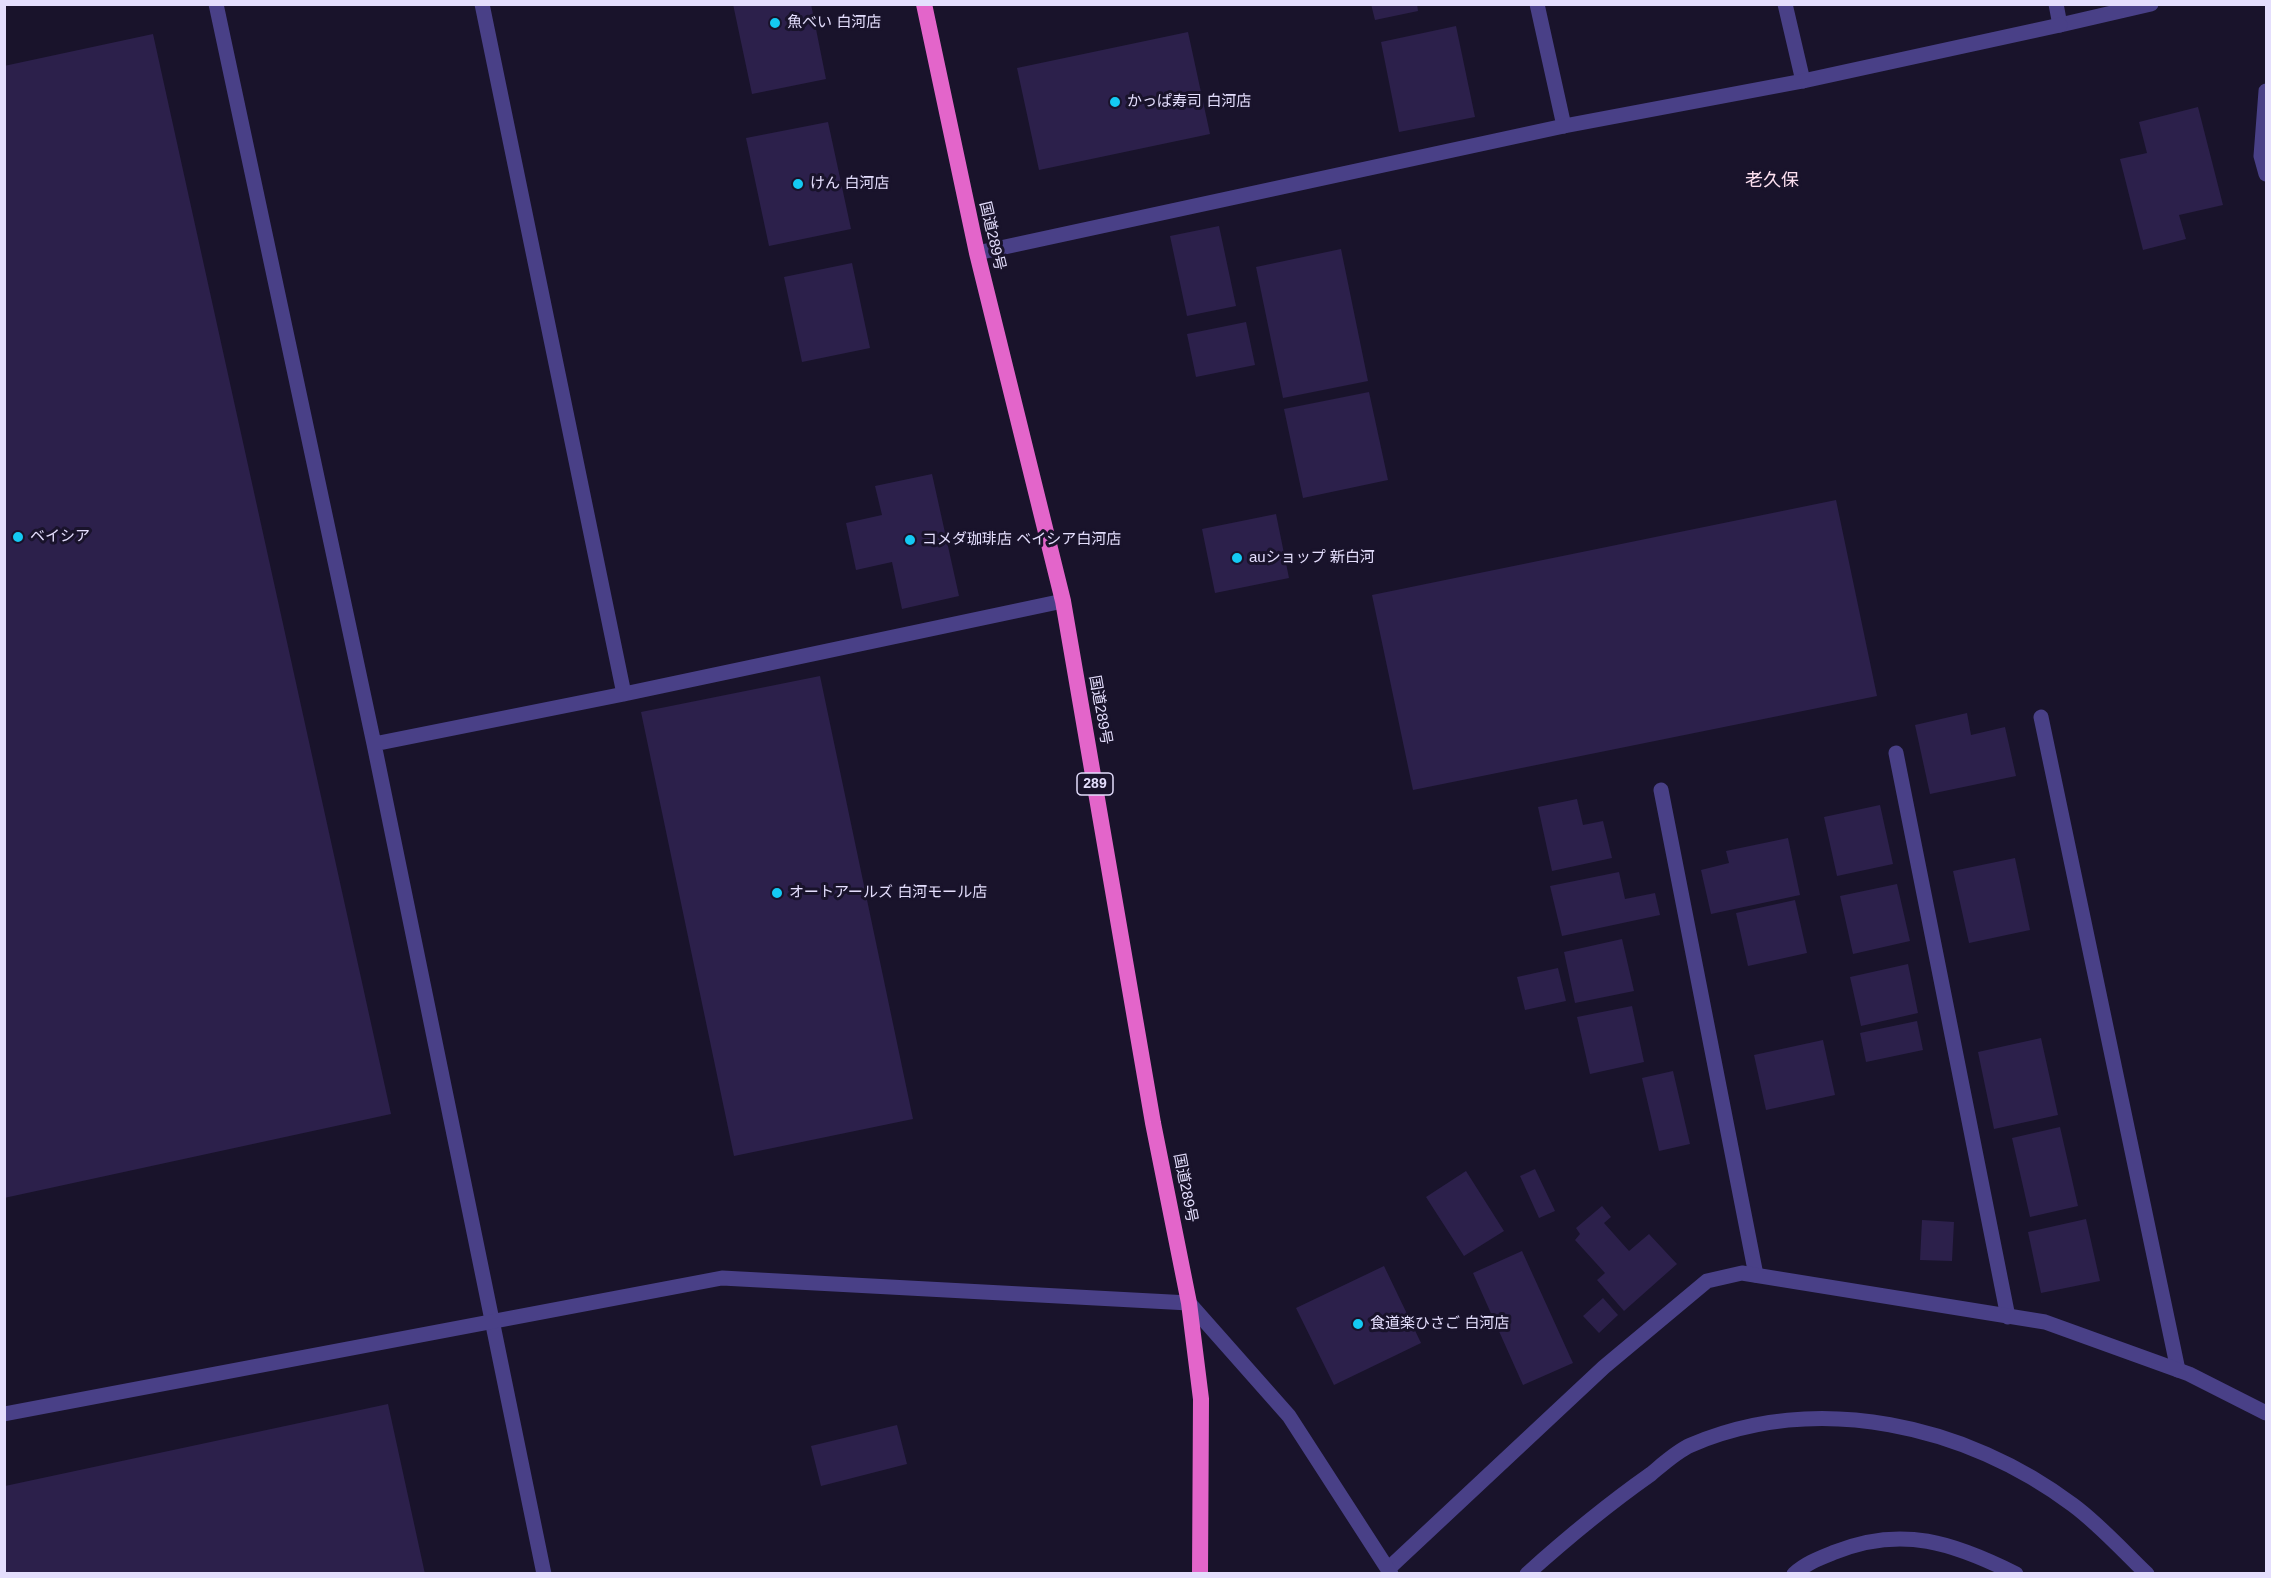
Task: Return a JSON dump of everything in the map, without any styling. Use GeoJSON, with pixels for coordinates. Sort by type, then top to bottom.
{"type":"FeatureCollection","features":[{"type":"Feature","properties":{"kind":"highway","name":"国道289号"},"geometry":{"type":"LineString","coordinates":[[924,4],[977,253],[1063,601],[1153,1123],[1189,1303],[1201,1398],[1200,1574]]}},
{"type":"Feature","properties":{"kind":"street"},"geometry":{"type":"LineString","coordinates":[[216,4],[374,744],[544,1574]]}},
{"type":"Feature","properties":{"kind":"street"},"geometry":{"type":"LineString","coordinates":[[482,4],[624,694]]}},
{"type":"Feature","properties":{"kind":"street"},"geometry":{"type":"LineString","coordinates":[[1537,4],[1564,126]]}},
{"type":"Feature","properties":{"kind":"street"},"geometry":{"type":"LineString","coordinates":[[1785,4],[1803,81]]}},
{"type":"Feature","properties":{"kind":"street"},"geometry":{"type":"LineString","coordinates":[[2056,4],[2060,25]]}},
{"type":"Feature","properties":{"kind":"street"},"geometry":{"type":"LineString","coordinates":[[977,253],[1564,126],[1803,81],[2151,4]]}},
{"type":"Feature","properties":{"kind":"street"},"geometry":{"type":"LineString","coordinates":[[2266,91],[2261,156],[2266,174]]}},
{"type":"Feature","properties":{"kind":"street"},"geometry":{"type":"LineString","coordinates":[[374,744],[624,694],[1063,601]]}},
{"type":"Feature","properties":{"kind":"street"},"geometry":{"type":"LineString","coordinates":[[2041,717],[2178,1370]]}},
{"type":"Feature","properties":{"kind":"street"},"geometry":{"type":"LineString","coordinates":[[1896,753],[2008,1317]]}},
{"type":"Feature","properties":{"kind":"street"},"geometry":{"type":"LineString","coordinates":[[1661,790],[1756,1275]]}},
{"type":"Feature","properties":{"kind":"street"},"geometry":{"type":"LineString","coordinates":[[4,1414],[722,1278],[1189,1303],[1289,1416],[1389,1571],[1604,1367],[1707,1281],[1742,1273],[2045,1322],[2178,1370],[2266,1413]]}},
{"type":"Feature","properties":{"kind":"street"},"geometry":{"type":"LineString","coordinates":[[1527,1574],[1587,1520],[1689,1445],[1755,1424],[1832,1419],[1887,1422],[1938,1436],[1998,1458],[2074,1506],[2140,1571]]}},
{"type":"Feature","properties":{"kind":"street"},"geometry":{"type":"LineString","coordinates":[[1794,1574],[1803,1565],[1859,1543],[1916,1538],[1973,1552],[1996,1570],[2016,1574]]}},
{"type":"Feature","properties":{"kind":"building"},"geometry":{"type":"Polygon","coordinates":[[[733,4],[811,4],[826,79],[752,94],[733,4]]]}},
{"type":"Feature","properties":{"kind":"building"},"geometry":{"type":"Polygon","coordinates":[[[1371,4],[1417,4],[1418,11],[1375,20],[1371,4]]]}},
{"type":"Feature","properties":{"kind":"building"},"geometry":{"type":"Polygon","coordinates":[[[1456,26],[1475,117],[1399,132],[1381,42],[1456,26]]]}},
{"type":"Feature","properties":{"kind":"building"},"geometry":{"type":"Polygon","coordinates":[[[1188,32],[1210,134],[1039,170],[1017,68],[1188,32]]]}},
{"type":"Feature","properties":{"kind":"building"},"geometry":{"type":"Polygon","coordinates":[[[153,34],[391,1114],[4,1198],[4,66],[153,34]]]}},
{"type":"Feature","properties":{"kind":"building"},"geometry":{"type":"Polygon","coordinates":[[[2198,107],[2223,205],[2179,215],[2186,239],[2143,250],[2120,159],[2147,153],[2139,122],[2198,107]]]}},
{"type":"Feature","properties":{"kind":"building"},"geometry":{"type":"Polygon","coordinates":[[[828,122],[851,229],[769,246],[746,138],[828,122]]]}},
{"type":"Feature","properties":{"kind":"building"},"geometry":{"type":"Polygon","coordinates":[[[1219,226],[1236,306],[1187,316],[1170,236],[1219,226]]]}},
{"type":"Feature","properties":{"kind":"building"},"geometry":{"type":"Polygon","coordinates":[[[1341,249],[1368,381],[1283,398],[1256,267],[1341,249]]]}},
{"type":"Feature","properties":{"kind":"building"},"geometry":{"type":"Polygon","coordinates":[[[852,263],[870,348],[802,362],[784,277],[852,263]]]}},
{"type":"Feature","properties":{"kind":"building"},"geometry":{"type":"Polygon","coordinates":[[[1246,322],[1255,365],[1196,377],[1187,334],[1246,322]]]}},
{"type":"Feature","properties":{"kind":"building"},"geometry":{"type":"Polygon","coordinates":[[[1369,392],[1388,480],[1303,498],[1284,409],[1369,392]]]}},
{"type":"Feature","properties":{"kind":"building"},"geometry":{"type":"Polygon","coordinates":[[[932,474],[959,596],[902,609],[892,562],[856,570],[846,523],[882,515],[875,486],[932,474]]]}},
{"type":"Feature","properties":{"kind":"building"},"geometry":{"type":"Polygon","coordinates":[[[1836,500],[1877,696],[1413,790],[1372,595],[1836,500]]]}},
{"type":"Feature","properties":{"kind":"building"},"geometry":{"type":"Polygon","coordinates":[[[1276,514],[1289,578],[1215,593],[1202,529],[1276,514]]]}},
{"type":"Feature","properties":{"kind":"building"},"geometry":{"type":"Polygon","coordinates":[[[820,676],[913,1119],[734,1156],[641,712],[820,676]]]}},
{"type":"Feature","properties":{"kind":"building"},"geometry":{"type":"Polygon","coordinates":[[[1967,713],[1971,735],[2005,727],[2016,776],[1930,794],[1915,725],[1967,713]]]}},
{"type":"Feature","properties":{"kind":"building"},"geometry":{"type":"Polygon","coordinates":[[[1577,799],[1583,825],[1603,821],[1612,858],[1552,871],[1538,807],[1577,799]]]}},
{"type":"Feature","properties":{"kind":"building"},"geometry":{"type":"Polygon","coordinates":[[[1880,805],[1893,864],[1837,876],[1824,817],[1880,805]]]}},
{"type":"Feature","properties":{"kind":"building"},"geometry":{"type":"Polygon","coordinates":[[[1788,838],[1800,895],[1711,914],[1701,870],[1729,863],[1726,851],[1788,838]]]}},
{"type":"Feature","properties":{"kind":"building"},"geometry":{"type":"Polygon","coordinates":[[[2015,858],[2030,930],[1969,943],[1953,871],[2015,858]]]}},
{"type":"Feature","properties":{"kind":"building"},"geometry":{"type":"Polygon","coordinates":[[[1619,872],[1625,899],[1655,893],[1660,915],[1562,936],[1550,886],[1619,872]]]}},
{"type":"Feature","properties":{"kind":"building"},"geometry":{"type":"Polygon","coordinates":[[[1897,884],[1910,941],[1853,954],[1840,896],[1897,884]]]}},
{"type":"Feature","properties":{"kind":"building"},"geometry":{"type":"Polygon","coordinates":[[[1795,900],[1807,953],[1748,966],[1736,913],[1795,900]]]}},
{"type":"Feature","properties":{"kind":"building"},"geometry":{"type":"Polygon","coordinates":[[[1622,939],[1634,991],[1575,1003],[1564,952],[1622,939]]]}},
{"type":"Feature","properties":{"kind":"building"},"geometry":{"type":"Polygon","coordinates":[[[1908,964],[1918,1013],[1861,1026],[1850,977],[1908,964]]]}},
{"type":"Feature","properties":{"kind":"building"},"geometry":{"type":"Polygon","coordinates":[[[1558,968],[1566,1001],[1525,1010],[1517,977],[1558,968]]]}},
{"type":"Feature","properties":{"kind":"building"},"geometry":{"type":"Polygon","coordinates":[[[1632,1006],[1644,1062],[1590,1074],[1577,1017],[1632,1006]]]}},
{"type":"Feature","properties":{"kind":"building"},"geometry":{"type":"Polygon","coordinates":[[[1917,1021],[1923,1050],[1866,1062],[1860,1033],[1917,1021]]]}},
{"type":"Feature","properties":{"kind":"building"},"geometry":{"type":"Polygon","coordinates":[[[2041,1038],[2058,1115],[1994,1129],[1978,1052],[2041,1038]]]}},
{"type":"Feature","properties":{"kind":"building"},"geometry":{"type":"Polygon","coordinates":[[[1823,1040],[1835,1095],[1766,1110],[1754,1055],[1823,1040]]]}},
{"type":"Feature","properties":{"kind":"building"},"geometry":{"type":"Polygon","coordinates":[[[1673,1071],[1690,1144],[1659,1151],[1642,1078],[1673,1071]]]}},
{"type":"Feature","properties":{"kind":"building"},"geometry":{"type":"Polygon","coordinates":[[[2060,1127],[2078,1206],[2030,1217],[2012,1138],[2060,1127]]]}},
{"type":"Feature","properties":{"kind":"building"},"geometry":{"type":"Polygon","coordinates":[[[1535,1169],[1555,1211],[1539,1218],[1520,1176],[1535,1169]]]}},
{"type":"Feature","properties":{"kind":"building"},"geometry":{"type":"Polygon","coordinates":[[[1466,1171],[1504,1231],[1464,1256],[1426,1197],[1466,1171]]]}},
{"type":"Feature","properties":{"kind":"building"},"geometry":{"type":"Polygon","coordinates":[[[1602,1206],[1611,1217],[1604,1223],[1629,1251],[1649,1234],[1677,1264],[1624,1311],[1597,1280],[1605,1273],[1575,1240],[1580,1234],[1576,1228],[1602,1206]]]}},
{"type":"Feature","properties":{"kind":"building"},"geometry":{"type":"Polygon","coordinates":[[[2086,1219],[2100,1281],[2041,1293],[2028,1232],[2086,1219]]]}},
{"type":"Feature","properties":{"kind":"building"},"geometry":{"type":"Polygon","coordinates":[[[1922,1220],[1954,1222],[1952,1261],[1920,1260],[1922,1220]]]}},
{"type":"Feature","properties":{"kind":"building"},"geometry":{"type":"Polygon","coordinates":[[[1522,1251],[1573,1363],[1523,1385],[1473,1273],[1522,1251]]]}},
{"type":"Feature","properties":{"kind":"building"},"geometry":{"type":"Polygon","coordinates":[[[1384,1266],[1421,1343],[1334,1385],[1296,1308],[1384,1266]]]}},
{"type":"Feature","properties":{"kind":"building"},"geometry":{"type":"Polygon","coordinates":[[[1603,1298],[1618,1315],[1599,1333],[1583,1316],[1603,1298]]]}},
{"type":"Feature","properties":{"kind":"building"},"geometry":{"type":"Polygon","coordinates":[[[388,1404],[425,1574],[5,1574],[5,1486],[388,1404]]]}},
{"type":"Feature","properties":{"kind":"building"},"geometry":{"type":"Polygon","coordinates":[[[897,1425],[907,1464],[821,1486],[811,1446],[897,1425]]]}},
{"type":"Feature","properties":{"kind":"place","name":"魚べい 白河店"},"geometry":{"type":"Point","coordinates":[775,23]}},
{"type":"Feature","properties":{"kind":"place","name":"かっぱ寿司 白河店"},"geometry":{"type":"Point","coordinates":[1115,102]}},
{"type":"Feature","properties":{"kind":"place","name":"けん 白河店"},"geometry":{"type":"Point","coordinates":[798,184]}},
{"type":"Feature","properties":{"kind":"place","name":"ベイシア"},"geometry":{"type":"Point","coordinates":[18,537]}},
{"type":"Feature","properties":{"kind":"place","name":"コメダ珈琲店 ベイシア白河店"},"geometry":{"type":"Point","coordinates":[910,540]}},
{"type":"Feature","properties":{"kind":"place","name":"auショップ 新白河"},"geometry":{"type":"Point","coordinates":[1237,558]}},
{"type":"Feature","properties":{"kind":"place","name":"オートアールズ 白河モール店"},"geometry":{"type":"Point","coordinates":[777,893]}},
{"type":"Feature","properties":{"kind":"place","name":"食道楽ひさご 白河店"},"geometry":{"type":"Point","coordinates":[1358,1324]}},
{"type":"Feature","properties":{"kind":"district","name":"老久保"},"geometry":{"type":"Point","coordinates":[1772,181]}}]}
